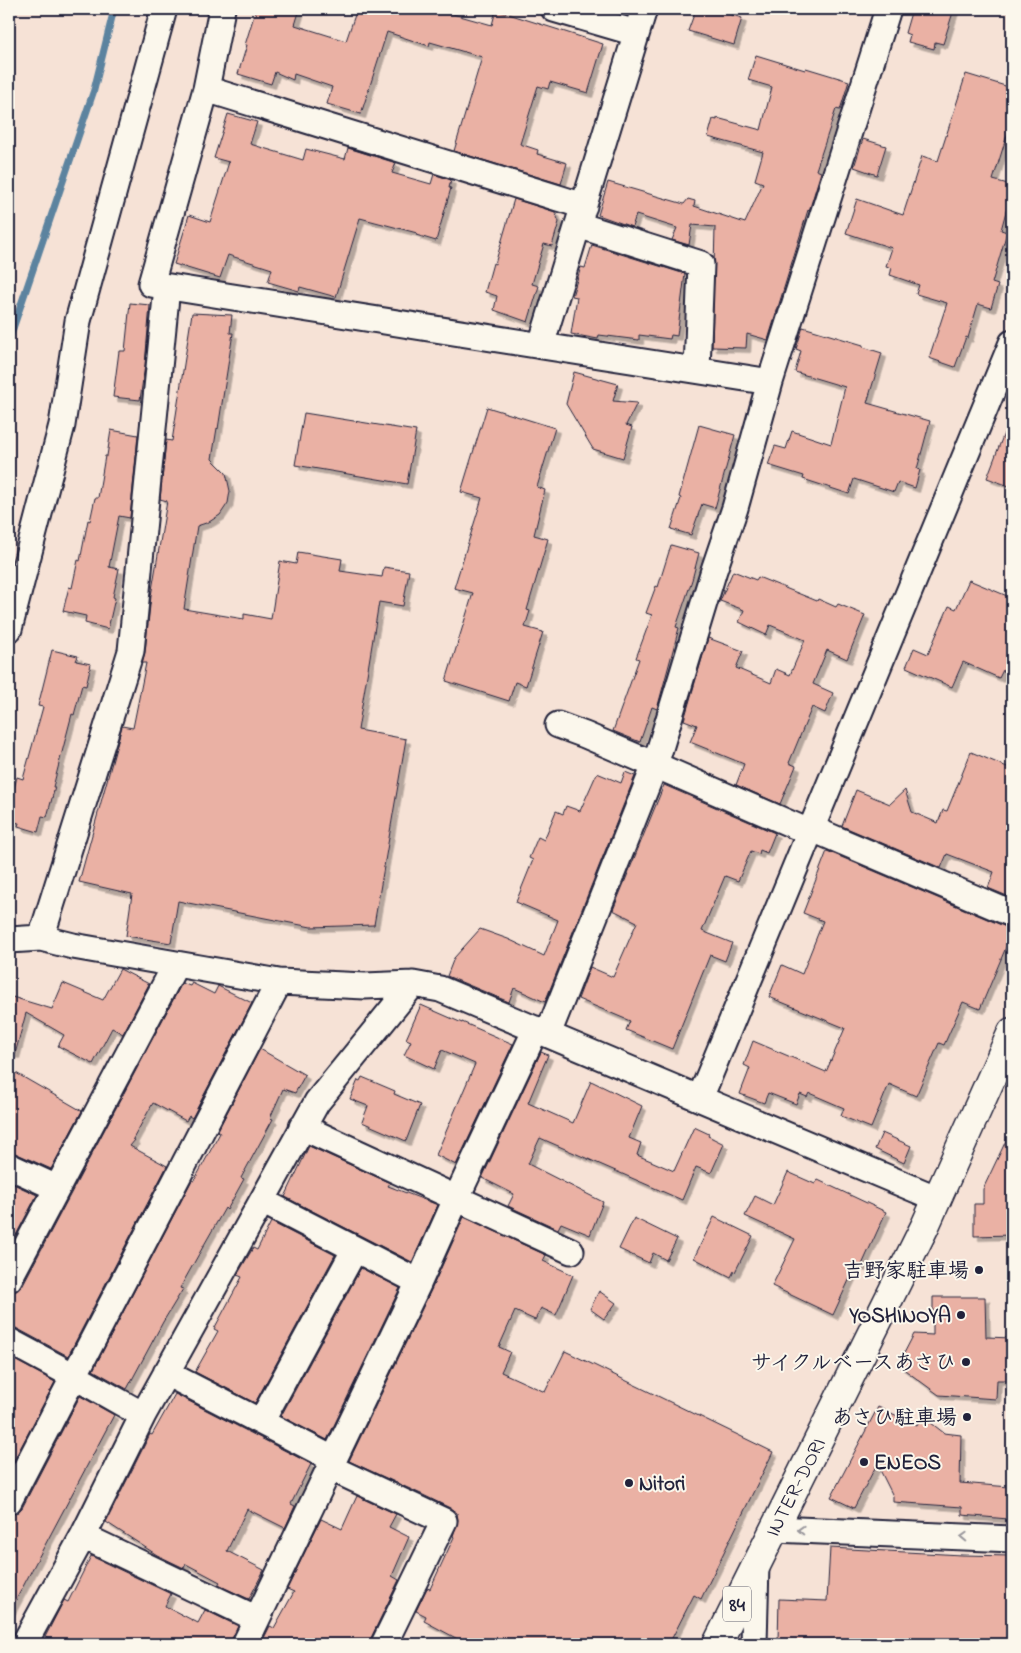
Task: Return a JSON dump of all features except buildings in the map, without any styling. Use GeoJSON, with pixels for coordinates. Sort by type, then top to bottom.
{"type":"FeatureCollection","features":[{"type":"Feature","properties":{"kind":"main road","name":"INTER-DORI"},"geometry":{"type":"LineString","coordinates":[[717,1644],[938,1198],[1012,1032]]}},
{"type":"Feature","properties":{"kind":"street"},"geometry":{"type":"LineString","coordinates":[[9,629],[62,425],[78,322],[164,9]]}},
{"type":"Feature","properties":{"kind":"street"},"geometry":{"type":"LineString","coordinates":[[222,9],[206,89],[151,284],[770,382]]}},
{"type":"Feature","properties":{"kind":"street"},"geometry":{"type":"LineString","coordinates":[[554,9],[636,33]]}},
{"type":"Feature","properties":{"kind":"street"},"geometry":{"type":"LineString","coordinates":[[541,345],[644,9]]}},
{"type":"Feature","properties":{"kind":"street"},"geometry":{"type":"LineString","coordinates":[[245,1644],[419,1282],[457,1197],[542,1032],[655,765],[714,570],[735,508],[770,382],[888,9]]}},
{"type":"Feature","properties":{"kind":"street"},"geometry":{"type":"LineString","coordinates":[[206,89],[581,215],[702,264],[697,370]]}},
{"type":"Feature","properties":{"kind":"street"},"geometry":{"type":"LineString","coordinates":[[41,938],[131,651],[167,286]]}},
{"type":"Feature","properties":{"kind":"street"},"geometry":{"type":"LineString","coordinates":[[700,1098],[1012,342]]}},
{"type":"Feature","properties":{"kind":"street"},"geometry":{"type":"LineString","coordinates":[[558,725],[585,734],[1012,914]]}},
{"type":"Feature","properties":{"kind":"street"},"geometry":{"type":"LineString","coordinates":[[9,940],[41,938],[72,946],[279,982],[365,986],[413,984],[440,989],[938,1198]]}},
{"type":"Feature","properties":{"kind":"street"},"geometry":{"type":"LineString","coordinates":[[9,1279],[176,964]]}},
{"type":"Feature","properties":{"kind":"street"},"geometry":{"type":"LineString","coordinates":[[9,1501],[279,982]]}},
{"type":"Feature","properties":{"kind":"street"},"geometry":{"type":"LineString","coordinates":[[24,1644],[83,1536],[143,1415],[302,1127],[317,1102],[413,984]]}},
{"type":"Feature","properties":{"kind":"street"},"geometry":{"type":"LineString","coordinates":[[302,1127],[571,1251]]}},
{"type":"Feature","properties":{"kind":"street"},"geometry":{"type":"LineString","coordinates":[[9,1166],[57,1188]]}},
{"type":"Feature","properties":{"kind":"street"},"geometry":{"type":"LineString","coordinates":[[262,1201],[419,1282]]}},
{"type":"Feature","properties":{"kind":"street"},"geometry":{"type":"LineString","coordinates":[[261,1422],[356,1249]]}},
{"type":"Feature","properties":{"kind":"street"},"geometry":{"type":"LineString","coordinates":[[9,1341],[143,1415]]}},
{"type":"Feature","properties":{"kind":"street"},"geometry":{"type":"LineString","coordinates":[[166,1373],[261,1422],[331,1463],[444,1522],[384,1644]]}},
{"type":"Feature","properties":{"kind":"street"},"geometry":{"type":"LineString","coordinates":[[774,1529],[1012,1539]]}},
{"type":"Feature","properties":{"kind":"street"},"geometry":{"type":"LineString","coordinates":[[83,1536],[257,1619]]}},
{"type":"Feature","properties":{"kind":"street"},"geometry":{"type":"LineString","coordinates":[[754,1644],[756,1564]]}},
{"type":"Feature","properties":{"kind":"waterway"},"geometry":{"type":"LineString","coordinates":[[9,340],[94,90],[114,9]]}},
{"type":"Feature","properties":{"kind":"place","name":"吉野家駐車場"},"geometry":{"type":"Point","coordinates":[979,1270]}},
{"type":"Feature","properties":{"kind":"place","name":"YOSHINOYA"},"geometry":{"type":"Point","coordinates":[961,1315]}},
{"type":"Feature","properties":{"kind":"place","name":"サイクルベースあさひ"},"geometry":{"type":"Point","coordinates":[966,1362]}},
{"type":"Feature","properties":{"kind":"place","name":"あさひ駐車場"},"geometry":{"type":"Point","coordinates":[967,1417]}},
{"type":"Feature","properties":{"kind":"place","name":"ENEOS"},"geometry":{"type":"Point","coordinates":[864,1462]}},
{"type":"Feature","properties":{"kind":"place","name":"Nitori"},"geometry":{"type":"Point","coordinates":[629,1483]}}]}
